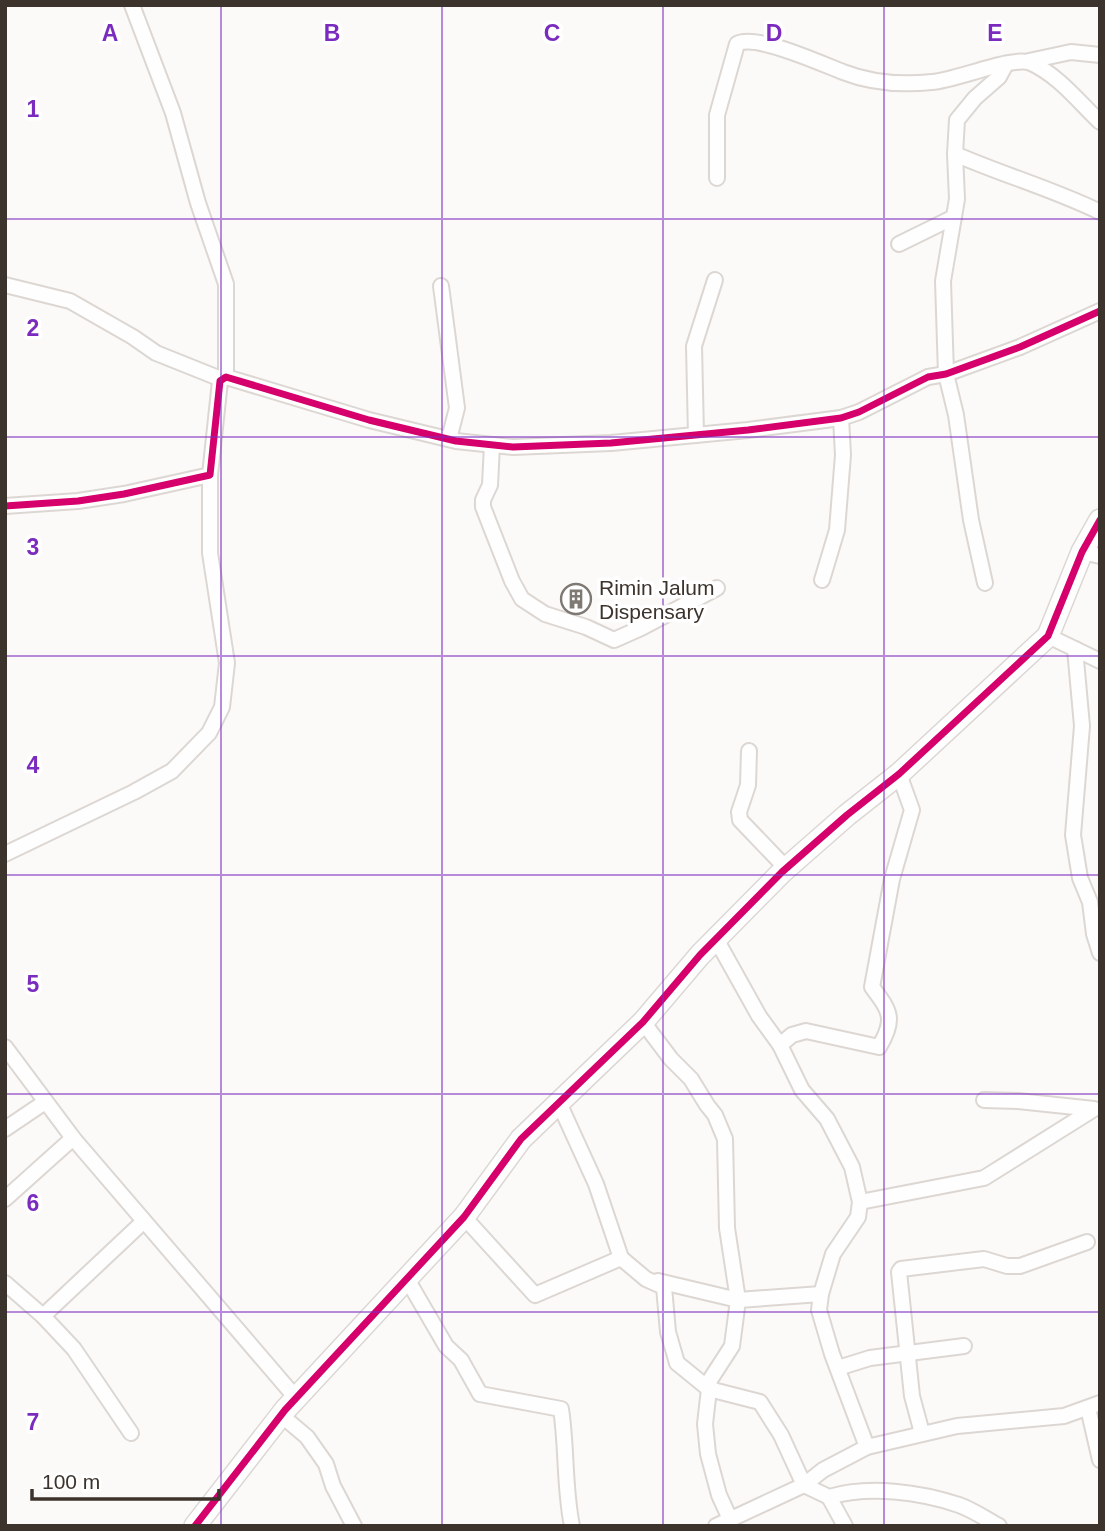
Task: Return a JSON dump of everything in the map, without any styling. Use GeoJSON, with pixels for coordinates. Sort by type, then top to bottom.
{"type":"FeatureCollection","features":[{"type":"Feature","properties":{"kind":"street"},"geometry":{"type":"LineString","coordinates":[[5,854],[172,771],[209,733],[222,707],[227,663],[210,553],[210,474],[224,378],[226,284],[198,204],[173,113],[132,5]]}},
{"type":"Feature","properties":{"kind":"street"},"geometry":{"type":"LineString","coordinates":[[717,178],[717,116],[738,42],[774,45],[848,74],[887,83],[935,82],[1071,51],[1100,55]]}},
{"type":"Feature","properties":{"kind":"street"},"geometry":{"type":"LineString","coordinates":[[1029,61],[1052,75],[1100,121]]}},
{"type":"Feature","properties":{"kind":"street"},"geometry":{"type":"LineString","coordinates":[[985,583],[971,520],[956,415],[946,374],[943,281],[957,199],[957,120],[975,98],[999,77],[1006,64]]}},
{"type":"Feature","properties":{"kind":"street"},"geometry":{"type":"LineString","coordinates":[[955,154],[996,172],[1069,197],[1100,212]]}},
{"type":"Feature","properties":{"kind":"street"},"geometry":{"type":"LineString","coordinates":[[899,244],[954,216]]}},
{"type":"Feature","properties":{"kind":"street"},"geometry":{"type":"LineString","coordinates":[[696,435],[694,346],[715,281]]}},
{"type":"Feature","properties":{"kind":"street"},"geometry":{"type":"LineString","coordinates":[[5,285],[70,300],[156,353],[224,378],[369,420],[449,439],[513,447],[611,443],[841,418],[859,412],[928,377],[946,374],[1020,347],[1100,311]]}},
{"type":"Feature","properties":{"kind":"street"},"geometry":{"type":"LineString","coordinates":[[441,286],[457,408],[449,439]]}},
{"type":"Feature","properties":{"kind":"street"},"geometry":{"type":"LineString","coordinates":[[822,580],[837,530],[843,455],[841,418]]}},
{"type":"Feature","properties":{"kind":"street"},"geometry":{"type":"LineString","coordinates":[[492,445],[490,485],[483,500],[483,507],[512,582],[522,600],[545,614],[586,627],[614,640],[717,588]]}},
{"type":"Feature","properties":{"kind":"street"},"geometry":{"type":"LineString","coordinates":[[5,506],[78,501],[210,474]]}},
{"type":"Feature","properties":{"kind":"street"},"geometry":{"type":"LineString","coordinates":[[195,1526],[281,1415],[464,1217],[521,1139],[643,1022],[716,939],[786,868],[899,774],[1048,636],[1091,554],[1100,520]]}},
{"type":"Feature","properties":{"kind":"street"},"geometry":{"type":"LineString","coordinates":[[1048,636],[1100,661]]}},
{"type":"Feature","properties":{"kind":"street"},"geometry":{"type":"LineString","coordinates":[[1076,649],[1082,726],[1073,835],[1080,878],[1090,902],[1094,934],[1100,953]]}},
{"type":"Feature","properties":{"kind":"street"},"geometry":{"type":"LineString","coordinates":[[749,751],[748,785],[739,812],[740,820],[786,868]]}},
{"type":"Feature","properties":{"kind":"street"},"geometry":{"type":"LineString","coordinates":[[780,1045],[792,1035],[806,1031],[879,1047],[888,1032],[889,1010],[872,987],[891,879],[912,810],[899,774]]}},
{"type":"Feature","properties":{"kind":"street"},"geometry":{"type":"LineString","coordinates":[[716,939],[759,1016],[780,1045],[802,1090],[827,1119],[852,1167],[860,1202],[858,1217],[833,1254],[819,1310],[867,1447]]}},
{"type":"Feature","properties":{"kind":"street"},"geometry":{"type":"LineString","coordinates":[[643,1022],[671,1059],[691,1079],[715,1115],[725,1139],[727,1228],[738,1300],[732,1346],[710,1380],[705,1424],[708,1454],[719,1495],[730,1519]]}},
{"type":"Feature","properties":{"kind":"street"},"geometry":{"type":"LineString","coordinates":[[5,1046],[73,1138],[296,1398]]}},
{"type":"Feature","properties":{"kind":"street"},"geometry":{"type":"LineString","coordinates":[[984,1100],[1097,1103]]}},
{"type":"Feature","properties":{"kind":"street"},"geometry":{"type":"LineString","coordinates":[[5,1129],[45,1102]]}},
{"type":"Feature","properties":{"kind":"street"},"geometry":{"type":"LineString","coordinates":[[559,1103],[596,1184],[621,1258],[646,1279],[664,1287],[668,1332],[677,1363],[709,1389],[760,1402],[781,1435],[804,1485],[829,1497],[845,1526]]}},
{"type":"Feature","properties":{"kind":"street"},"geometry":{"type":"LineString","coordinates":[[860,1202],[985,1178],[1097,1103]]}},
{"type":"Feature","properties":{"kind":"street"},"geometry":{"type":"LineString","coordinates":[[5,1199],[73,1138]]}},
{"type":"Feature","properties":{"kind":"street"},"geometry":{"type":"LineString","coordinates":[[464,1217],[535,1295],[621,1258]]}},
{"type":"Feature","properties":{"kind":"street"},"geometry":{"type":"LineString","coordinates":[[43,1316],[144,1221]]}},
{"type":"Feature","properties":{"kind":"street"},"geometry":{"type":"LineString","coordinates":[[922,1433],[912,1396],[906,1352],[899,1272],[901,1269],[984,1259],[1007,1266],[1020,1266],[1087,1242]]}},
{"type":"Feature","properties":{"kind":"street"},"geometry":{"type":"LineString","coordinates":[[407,1279],[446,1346],[461,1360],[480,1394],[561,1409],[565,1432],[567,1502],[572,1526]]}},
{"type":"Feature","properties":{"kind":"street"},"geometry":{"type":"LineString","coordinates":[[646,1279],[738,1300],[821,1294]]}},
{"type":"Feature","properties":{"kind":"street"},"geometry":{"type":"LineString","coordinates":[[5,1283],[43,1316],[74,1349],[131,1433]]}},
{"type":"Feature","properties":{"kind":"street"},"geometry":{"type":"LineString","coordinates":[[838,1368],[870,1358],[964,1346]]}},
{"type":"Feature","properties":{"kind":"street"},"geometry":{"type":"LineString","coordinates":[[716,1526],[804,1485],[822,1470],[867,1447],[957,1426],[1064,1416],[1094,1406],[1100,1460]]}},
{"type":"Feature","properties":{"kind":"street"},"geometry":{"type":"LineString","coordinates":[[281,1415],[307,1437],[326,1464],[332,1486],[354,1526]]}},
{"type":"Feature","properties":{"kind":"street"},"geometry":{"type":"LineString","coordinates":[[829,1497],[844,1492],[861,1491],[925,1497],[960,1505],[999,1526]]}},
{"type":"Feature","properties":{"kind":"cycle path"},"geometry":{"type":"LineString","coordinates":[[5,506],[78,501],[210,475],[220,381],[226,377],[369,420],[456,441],[513,447],[611,443],[841,418],[859,412],[928,377],[946,374],[1020,347],[1100,311]]}},
{"type":"Feature","properties":{"kind":"cycle path"},"geometry":{"type":"LineString","coordinates":[[195,1526],[285,1410],[464,1217],[521,1139],[643,1022],[700,955],[782,872],[899,774],[1048,636],[1082,552],[1100,520]]}},
{"type":"Feature","properties":{"kind":"place","name":"Rimin Jalum Dispensary"},"geometry":{"type":"Point","coordinates":[576,599]}}]}
